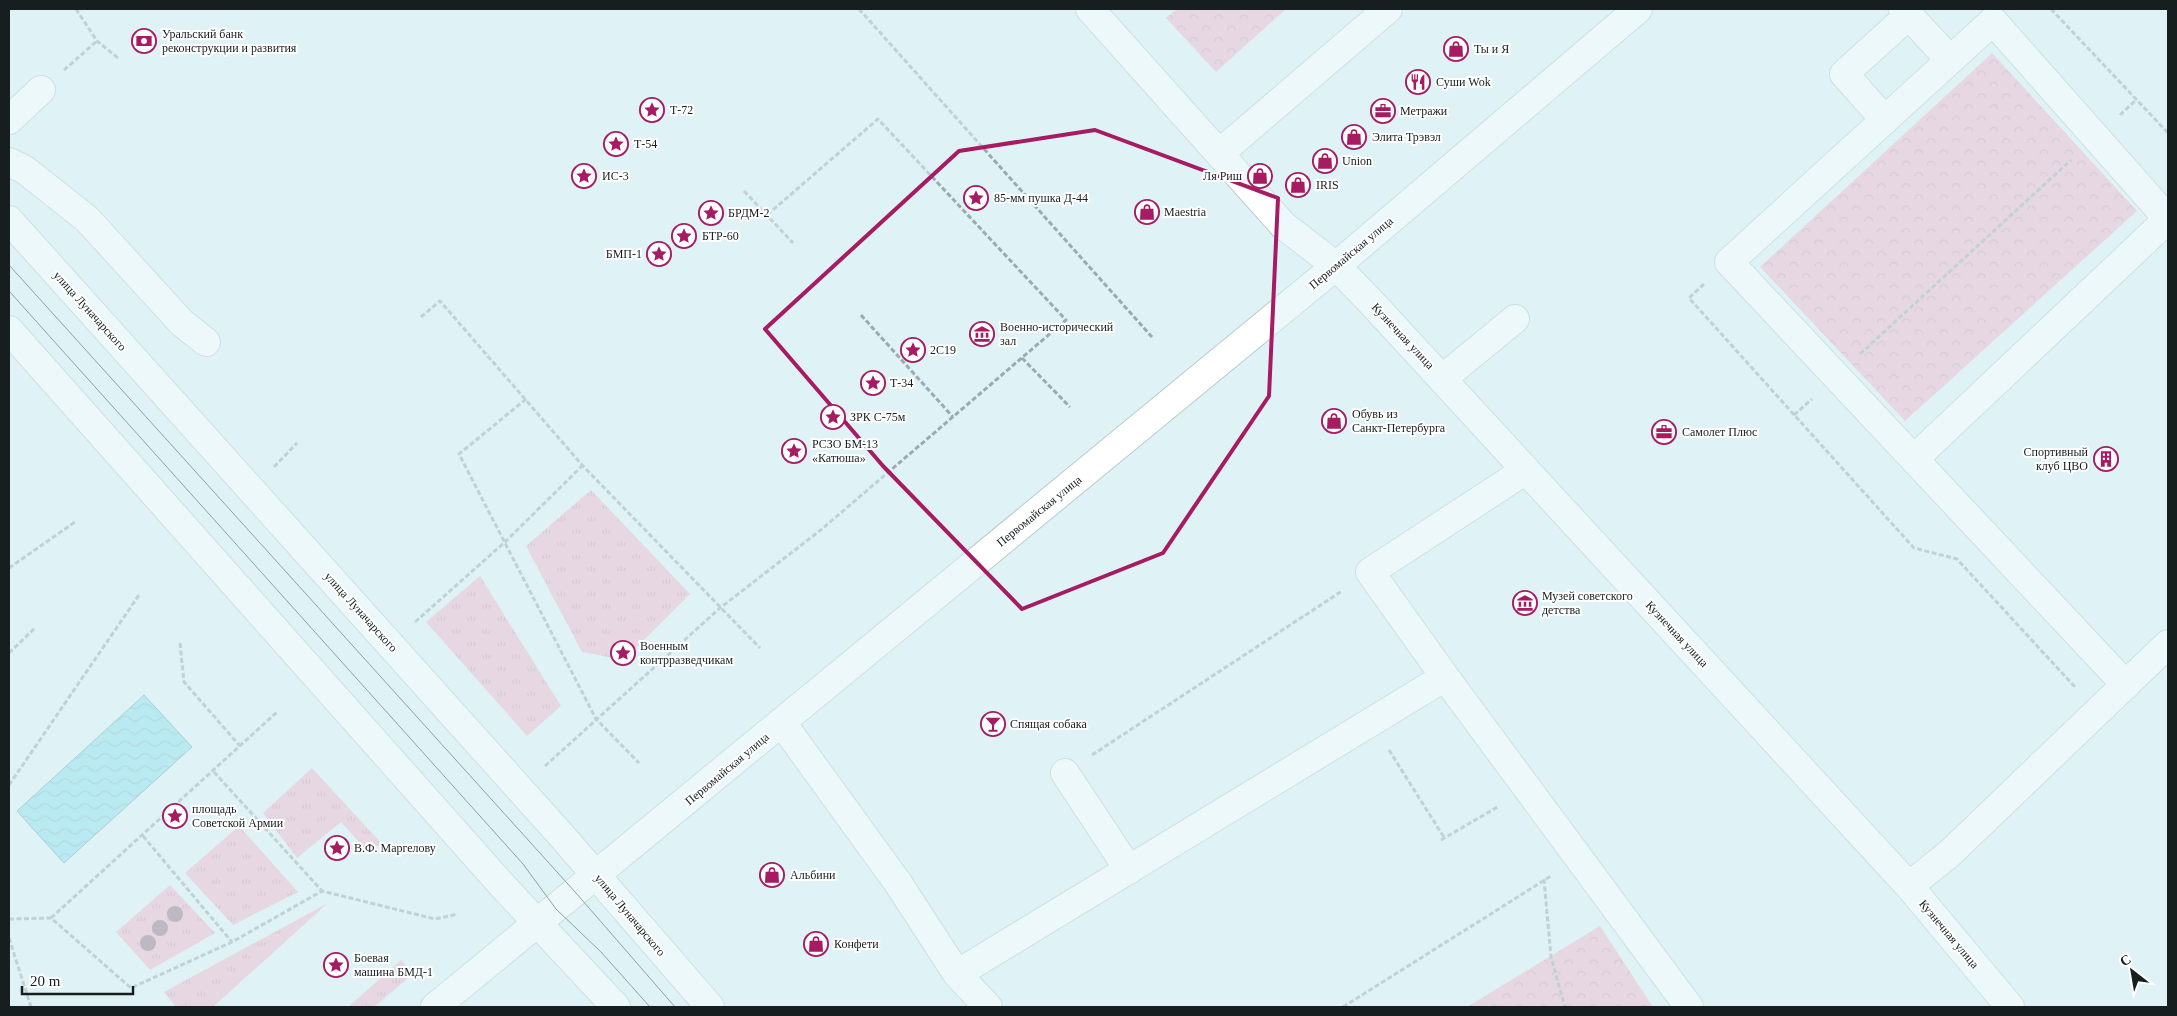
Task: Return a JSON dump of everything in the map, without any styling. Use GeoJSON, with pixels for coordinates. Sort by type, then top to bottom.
{"type":"FeatureCollection","features":[{"type":"Feature","properties":{"kind":"street","name":"Кузнечная улица"},"geometry":{"type":"LineString","coordinates":[[1090,9],[1221,152],[1283,225],[1336,266],[1442,378],[1909,886],[2010,1007]]}},
{"type":"Feature","properties":{"kind":"street"},"geometry":{"type":"LineString","coordinates":[[1221,152],[1388,9]]}},
{"type":"Feature","properties":{"kind":"street","name":"Первомайская улица"},"geometry":{"type":"LineString","coordinates":[[435,1007],[597,876],[1336,266],[1638,9]]}},
{"type":"Feature","properties":{"kind":"street"},"geometry":{"type":"LineString","coordinates":[[1885,120],[1844,74],[1906,12],[1950,60]]}},
{"type":"Feature","properties":{"kind":"street"},"geometry":{"type":"LineString","coordinates":[[1914,459],[2168,219],[1993,21],[1729,262],[2126,685]]}},
{"type":"Feature","properties":{"kind":"street"},"geometry":{"type":"LineString","coordinates":[[9,120],[41,90]]}},
{"type":"Feature","properties":{"kind":"street"},"geometry":{"type":"LineString","coordinates":[[9,162],[26,170],[86,218],[182,323],[206,342]]}},
{"type":"Feature","properties":{"kind":"street","name":"улица Луначарского"},"geometry":{"type":"LineString","coordinates":[[9,220],[597,876],[710,1007]]}},
{"type":"Feature","properties":{"kind":"street"},"geometry":{"type":"LineString","coordinates":[[1442,378],[1515,320]]}},
{"type":"Feature","properties":{"kind":"street"},"geometry":{"type":"LineString","coordinates":[[9,330],[538,924],[616,1007]]}},
{"type":"Feature","properties":{"kind":"street"},"geometry":{"type":"LineString","coordinates":[[1526,470],[1370,572],[1445,678],[1689,1007]]}},
{"type":"Feature","properties":{"kind":"street"},"geometry":{"type":"LineString","coordinates":[[1909,886],[1955,848],[2168,644]]}},
{"type":"Feature","properties":{"kind":"street"},"geometry":{"type":"LineString","coordinates":[[957,974],[1445,678]]}},
{"type":"Feature","properties":{"kind":"street"},"geometry":{"type":"LineString","coordinates":[[782,723],[898,883],[957,974],[988,1007]]}},
{"type":"Feature","properties":{"kind":"street"},"geometry":{"type":"LineString","coordinates":[[1065,773],[1129,870]]}},
{"type":"Feature","properties":{"kind":"path"},"geometry":{"type":"LineString","coordinates":[[76,9],[97,41],[118,58]]}},
{"type":"Feature","properties":{"kind":"path"},"geometry":{"type":"LineString","coordinates":[[859,9],[1152,337]]}},
{"type":"Feature","properties":{"kind":"path"},"geometry":{"type":"LineString","coordinates":[[2051,9],[2168,133]]}},
{"type":"Feature","properties":{"kind":"path"},"geometry":{"type":"LineString","coordinates":[[41,90],[97,41]]}},
{"type":"Feature","properties":{"kind":"path"},"geometry":{"type":"LineString","coordinates":[[1794,415],[2136,100]]}},
{"type":"Feature","properties":{"kind":"path"},"geometry":{"type":"LineString","coordinates":[[545,766],[720,608],[822,529],[1066,320],[878,119],[767,215]]}},
{"type":"Feature","properties":{"kind":"path"},"geometry":{"type":"LineString","coordinates":[[744,191],[793,243]]}},
{"type":"Feature","properties":{"kind":"path"},"geometry":{"type":"LineString","coordinates":[[1729,262],[1689,298],[1914,548],[1956,558],[2097,711]]}},
{"type":"Feature","properties":{"kind":"path"},"geometry":{"type":"LineString","coordinates":[[421,317],[440,301],[583,466],[760,648]]}},
{"type":"Feature","properties":{"kind":"path"},"geometry":{"type":"LineString","coordinates":[[861,315],[953,418]]}},
{"type":"Feature","properties":{"kind":"path"},"geometry":{"type":"LineString","coordinates":[[1022,358],[1070,408]]}},
{"type":"Feature","properties":{"kind":"path"},"geometry":{"type":"LineString","coordinates":[[526,399],[459,454],[596,719],[639,763]]}},
{"type":"Feature","properties":{"kind":"path"},"geometry":{"type":"LineString","coordinates":[[274,467],[297,442]]}},
{"type":"Feature","properties":{"kind":"path"},"geometry":{"type":"LineString","coordinates":[[413,624],[505,542],[583,466]]}},
{"type":"Feature","properties":{"kind":"path"},"geometry":{"type":"LineString","coordinates":[[9,568],[75,522]]}},
{"type":"Feature","properties":{"kind":"path"},"geometry":{"type":"LineString","coordinates":[[1065,773],[1370,572]]}},
{"type":"Feature","properties":{"kind":"path"},"geometry":{"type":"LineString","coordinates":[[9,785],[138,595]]}},
{"type":"Feature","properties":{"kind":"path"},"geometry":{"type":"LineString","coordinates":[[9,653],[36,627]]}},
{"type":"Feature","properties":{"kind":"path"},"geometry":{"type":"LineString","coordinates":[[180,643],[184,682],[240,746]]}},
{"type":"Feature","properties":{"kind":"path"},"geometry":{"type":"LineString","coordinates":[[9,919],[51,918],[214,772],[277,712]]}},
{"type":"Feature","properties":{"kind":"path"},"geometry":{"type":"LineString","coordinates":[[1371,722],[1443,840],[1527,789]]}},
{"type":"Feature","properties":{"kind":"path"},"geometry":{"type":"LineString","coordinates":[[214,772],[322,891],[435,919],[458,914]]}},
{"type":"Feature","properties":{"kind":"path"},"geometry":{"type":"LineString","coordinates":[[143,836],[232,942]]}},
{"type":"Feature","properties":{"kind":"path"},"geometry":{"type":"LineString","coordinates":[[1343,1007],[1544,879],[1580,860]]}},
{"type":"Feature","properties":{"kind":"path"},"geometry":{"type":"LineString","coordinates":[[1544,879],[1551,957],[1564,1007]]}},
{"type":"Feature","properties":{"kind":"path"},"geometry":{"type":"LineString","coordinates":[[51,918],[131,988],[232,942],[322,891]]}},
{"type":"Feature","properties":{"kind":"path"},"geometry":{"type":"LineString","coordinates":[[9,938],[31,1007]]}},
{"type":"Feature","properties":{"kind":"highlighted area"},"geometry":{"type":"Polygon","coordinates":[[[1095,130],[1278,198],[1269,396],[1163,553],[1022,609],[883,466],[765,329],[959,151],[1095,130]]]}},
{"type":"Feature","properties":{"kind":"green space"},"geometry":{"type":"Polygon","coordinates":[[[1177,9],[1286,9],[1216,72],[1166,18],[1177,9]]]}},
{"type":"Feature","properties":{"kind":"green space"},"geometry":{"type":"Polygon","coordinates":[[[1992,53],[2137,211],[1905,421],[1760,267],[1992,53]]]}},
{"type":"Feature","properties":{"kind":"green space"},"geometry":{"type":"Polygon","coordinates":[[[591,490],[690,594],[624,660],[582,652],[526,546],[591,490]]]}},
{"type":"Feature","properties":{"kind":"green space"},"geometry":{"type":"Polygon","coordinates":[[[480,576],[561,706],[527,736],[426,622],[480,576]]]}},
{"type":"Feature","properties":{"kind":"green space"},"geometry":{"type":"Polygon","coordinates":[[[312,768],[382,844],[366,850],[341,822],[297,858],[263,813],[312,768]]]}},
{"type":"Feature","properties":{"kind":"green space"},"geometry":{"type":"Polygon","coordinates":[[[239,826],[298,892],[233,925],[185,873],[239,826]]]}},
{"type":"Feature","properties":{"kind":"green space"},"geometry":{"type":"Polygon","coordinates":[[[170,885],[215,933],[150,970],[116,932],[170,885]]]}},
{"type":"Feature","properties":{"kind":"green space"},"geometry":{"type":"Polygon","coordinates":[[[328,903],[213,1007],[176,1007],[164,992],[328,903]]]}},
{"type":"Feature","properties":{"kind":"green space"},"geometry":{"type":"Polygon","coordinates":[[[1600,926],[1653,1007],[1467,1007],[1600,926]]]}},
{"type":"Feature","properties":{"kind":"green space"},"geometry":{"type":"Polygon","coordinates":[[[401,960],[413,974],[374,1007],[348,1007],[401,960]]]}},
{"type":"Feature","properties":{"kind":"water"},"geometry":{"type":"Polygon","coordinates":[[[144,695],[192,747],[64,863],[17,811],[144,695]]]}},
{"type":"Feature","properties":{"kind":"tram line"},"geometry":{"type":"LineString","coordinates":[[9,265],[576,893],[675,1007]]}},
{"type":"Feature","properties":{"kind":"tram line"},"geometry":{"type":"LineString","coordinates":[[9,291],[523,864],[556,909],[601,952],[650,1007]]}},
{"type":"Feature","properties":{"kind":"place","name":"Уральский банк реконструкции и развития"},"geometry":{"type":"Point","coordinates":[144,41]}},
{"type":"Feature","properties":{"kind":"place","name":"Ты и Я"},"geometry":{"type":"Point","coordinates":[1456,49]}},
{"type":"Feature","properties":{"kind":"place","name":"Суши Wok"},"geometry":{"type":"Point","coordinates":[1418,82]}},
{"type":"Feature","properties":{"kind":"place","name":"Т-72"},"geometry":{"type":"Point","coordinates":[652,110]}},
{"type":"Feature","properties":{"kind":"place","name":"Метражи"},"geometry":{"type":"Point","coordinates":[1383,111]}},
{"type":"Feature","properties":{"kind":"place","name":"Элита Трэвэл"},"geometry":{"type":"Point","coordinates":[1354,137]}},
{"type":"Feature","properties":{"kind":"place","name":"Т-54"},"geometry":{"type":"Point","coordinates":[616,144]}},
{"type":"Feature","properties":{"kind":"place","name":"Union"},"geometry":{"type":"Point","coordinates":[1325,161]}},
{"type":"Feature","properties":{"kind":"place","name":"ИС-3"},"geometry":{"type":"Point","coordinates":[584,176]}},
{"type":"Feature","properties":{"kind":"place","name":"Ля Риш"},"geometry":{"type":"Point","coordinates":[1260,176]}},
{"type":"Feature","properties":{"kind":"place","name":"IRIS"},"geometry":{"type":"Point","coordinates":[1298,185]}},
{"type":"Feature","properties":{"kind":"place","name":"85-мм пушка Д-44"},"geometry":{"type":"Point","coordinates":[976,198]}},
{"type":"Feature","properties":{"kind":"place","name":"Maestria"},"geometry":{"type":"Point","coordinates":[1147,212]}},
{"type":"Feature","properties":{"kind":"place","name":"БРДМ-2"},"geometry":{"type":"Point","coordinates":[711,213]}},
{"type":"Feature","properties":{"kind":"place","name":"БТР-60"},"geometry":{"type":"Point","coordinates":[684,236]}},
{"type":"Feature","properties":{"kind":"place","name":"БМП-1"},"geometry":{"type":"Point","coordinates":[659,254]}},
{"type":"Feature","properties":{"kind":"place","name":"Военно-исторический зал"},"geometry":{"type":"Point","coordinates":[982,334]}},
{"type":"Feature","properties":{"kind":"place","name":"2С19"},"geometry":{"type":"Point","coordinates":[913,350]}},
{"type":"Feature","properties":{"kind":"place","name":"Т-34"},"geometry":{"type":"Point","coordinates":[873,383]}},
{"type":"Feature","properties":{"kind":"place","name":"ЗРК С-75м"},"geometry":{"type":"Point","coordinates":[833,417]}},
{"type":"Feature","properties":{"kind":"place","name":"Обувь из Санкт-Петербурга"},"geometry":{"type":"Point","coordinates":[1334,421]}},
{"type":"Feature","properties":{"kind":"place","name":"Самолет Плюс"},"geometry":{"type":"Point","coordinates":[1664,432]}},
{"type":"Feature","properties":{"kind":"place","name":"РСЗО БМ-13 «Катюша»"},"geometry":{"type":"Point","coordinates":[794,451]}},
{"type":"Feature","properties":{"kind":"place","name":"Спортивный клуб ЦВО"},"geometry":{"type":"Point","coordinates":[2106,459]}},
{"type":"Feature","properties":{"kind":"place","name":"Музей советского детства"},"geometry":{"type":"Point","coordinates":[1525,603]}},
{"type":"Feature","properties":{"kind":"place","name":"Военным контрразведчикам"},"geometry":{"type":"Point","coordinates":[623,653]}},
{"type":"Feature","properties":{"kind":"place","name":"Спящая собака"},"geometry":{"type":"Point","coordinates":[993,724]}},
{"type":"Feature","properties":{"kind":"place","name":"площадь Советской Армии"},"geometry":{"type":"Point","coordinates":[175,816]}},
{"type":"Feature","properties":{"kind":"place","name":"В.Ф. Маргелову"},"geometry":{"type":"Point","coordinates":[337,848]}},
{"type":"Feature","properties":{"kind":"place","name":"Альбини"},"geometry":{"type":"Point","coordinates":[772,875]}},
{"type":"Feature","properties":{"kind":"place","name":"Конфети"},"geometry":{"type":"Point","coordinates":[816,944]}},
{"type":"Feature","properties":{"kind":"place","name":"Боевая машина БМД-1"},"geometry":{"type":"Point","coordinates":[336,965]}}]}
